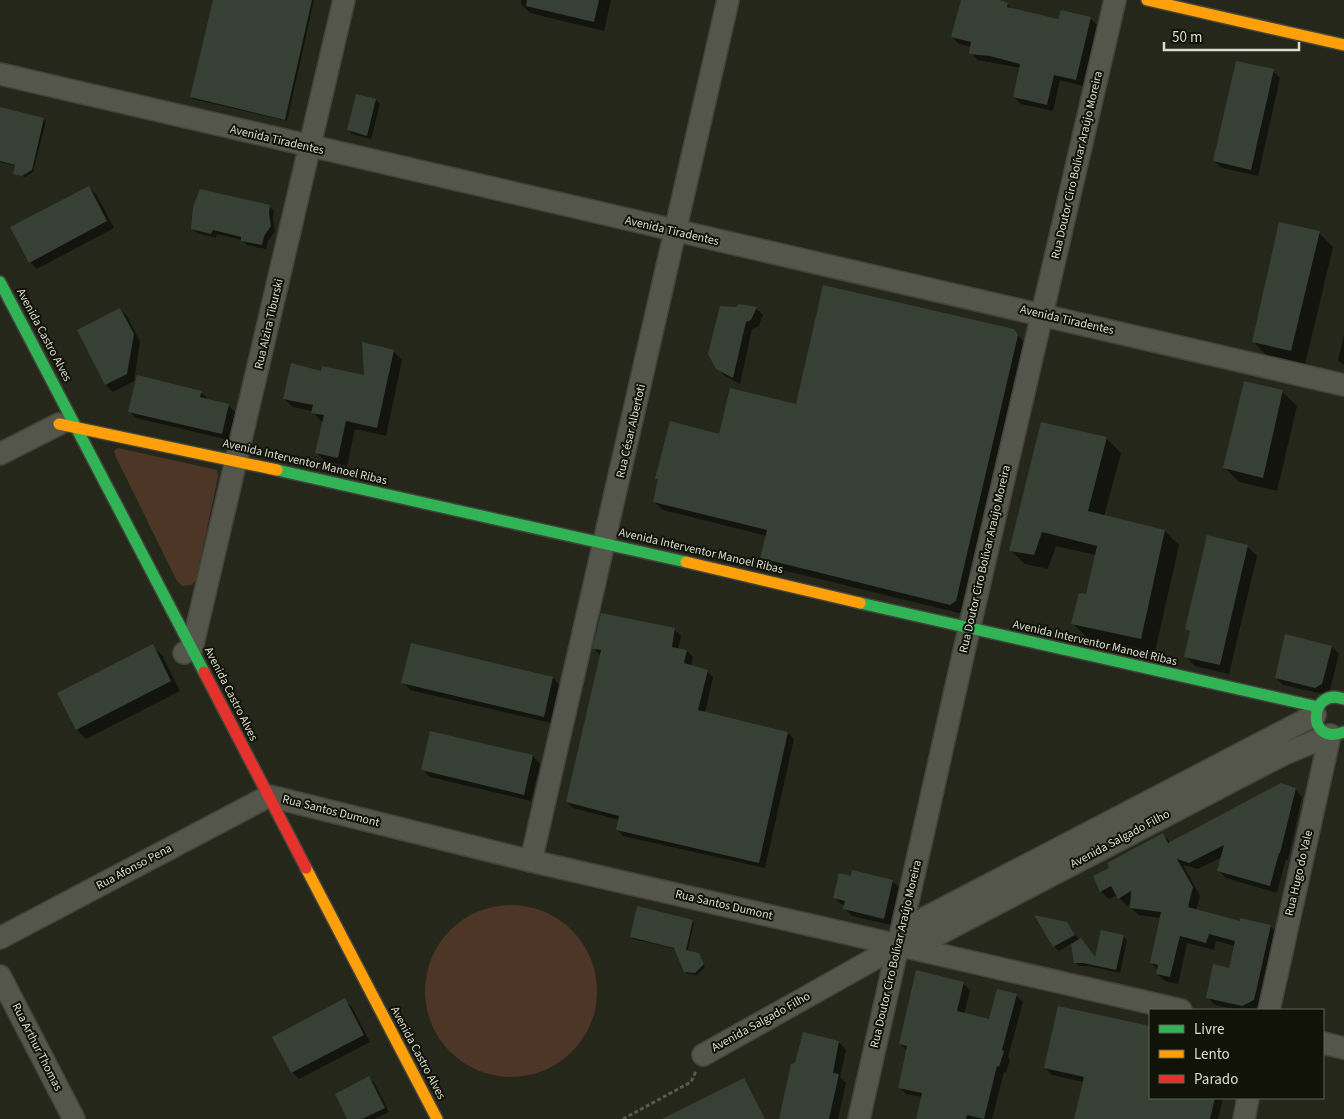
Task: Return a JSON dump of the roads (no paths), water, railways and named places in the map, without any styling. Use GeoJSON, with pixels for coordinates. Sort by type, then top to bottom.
{"type":"FeatureCollection","features":[{"type":"Feature","properties":{"kind":"street","name":"Rua Alzira Tiburski"},"geometry":{"type":"LineString","coordinates":[[183,653],[237,461],[344,0]]}},
{"type":"Feature","properties":{"kind":"street","name":"Rua César Albertoti"},"geometry":{"type":"LineString","coordinates":[[531,861],[728,0]]}},
{"type":"Feature","properties":{"kind":"street","name":"Rua Doutor Ciro Bolívar Araújo Moreira"},"geometry":{"type":"LineString","coordinates":[[859,1119],[904,941],[969,629],[1115,0]]}},
{"type":"Feature","properties":{"kind":"street"},"geometry":{"type":"LineString","coordinates":[[1146,0],[1344,45]]}},
{"type":"Feature","properties":{"kind":"street","name":"Avenida Tiradentes"},"geometry":{"type":"LineString","coordinates":[[0,74],[310,148],[1042,314],[1344,385]]}},
{"type":"Feature","properties":{"kind":"street","name":"Avenida Castro Alves"},"geometry":{"type":"LineString","coordinates":[[0,282],[64,427],[260,800],[383,1028],[437,1119]]}},
{"type":"Feature","properties":{"kind":"street"},"geometry":{"type":"LineString","coordinates":[[0,454],[64,427]]}},
{"type":"Feature","properties":{"kind":"street","name":"Avenida Interventor Manoel Ribas"},"geometry":{"type":"LineString","coordinates":[[64,427],[237,461],[605,543],[1316,711]]}},
{"type":"Feature","properties":{"kind":"street"},"geometry":{"type":"LineString","coordinates":[[1337,734],[1321,730],[1316,721],[1316,711],[1320,703],[1328,697],[1344,697]]}},
{"type":"Feature","properties":{"kind":"street","name":"Avenida Salgado Filho"},"geometry":{"type":"LineString","coordinates":[[703,1055],[904,941],[1142,816],[1316,711]]}},
{"type":"Feature","properties":{"kind":"street","name":"Avenida Salgado Filho"},"geometry":{"type":"LineString","coordinates":[[1142,816],[1284,754],[1337,734]]}},
{"type":"Feature","properties":{"kind":"street","name":"Rua Hugo do Vale"},"geometry":{"type":"LineString","coordinates":[[1269,1009],[1337,734]]}},
{"type":"Feature","properties":{"kind":"street","name":"Rua Santos Dumont"},"geometry":{"type":"LineString","coordinates":[[260,800],[531,861],[904,941],[1177,1009]]}},
{"type":"Feature","properties":{"kind":"street","name":"Rua Afonso Pena"},"geometry":{"type":"LineString","coordinates":[[0,938],[260,800]]}},
{"type":"Feature","properties":{"kind":"street","name":"Rua Arthur Thomas"},"geometry":{"type":"LineString","coordinates":[[0,976],[74,1119]]}},
{"type":"Feature","properties":{"kind":"street"},"geometry":{"type":"LineString","coordinates":[[1324,1043],[1344,1048]]}},
{"type":"Feature","properties":{"kind":"street"},"geometry":{"type":"LineString","coordinates":[[1244,1119],[1248,1099]]}}]}
